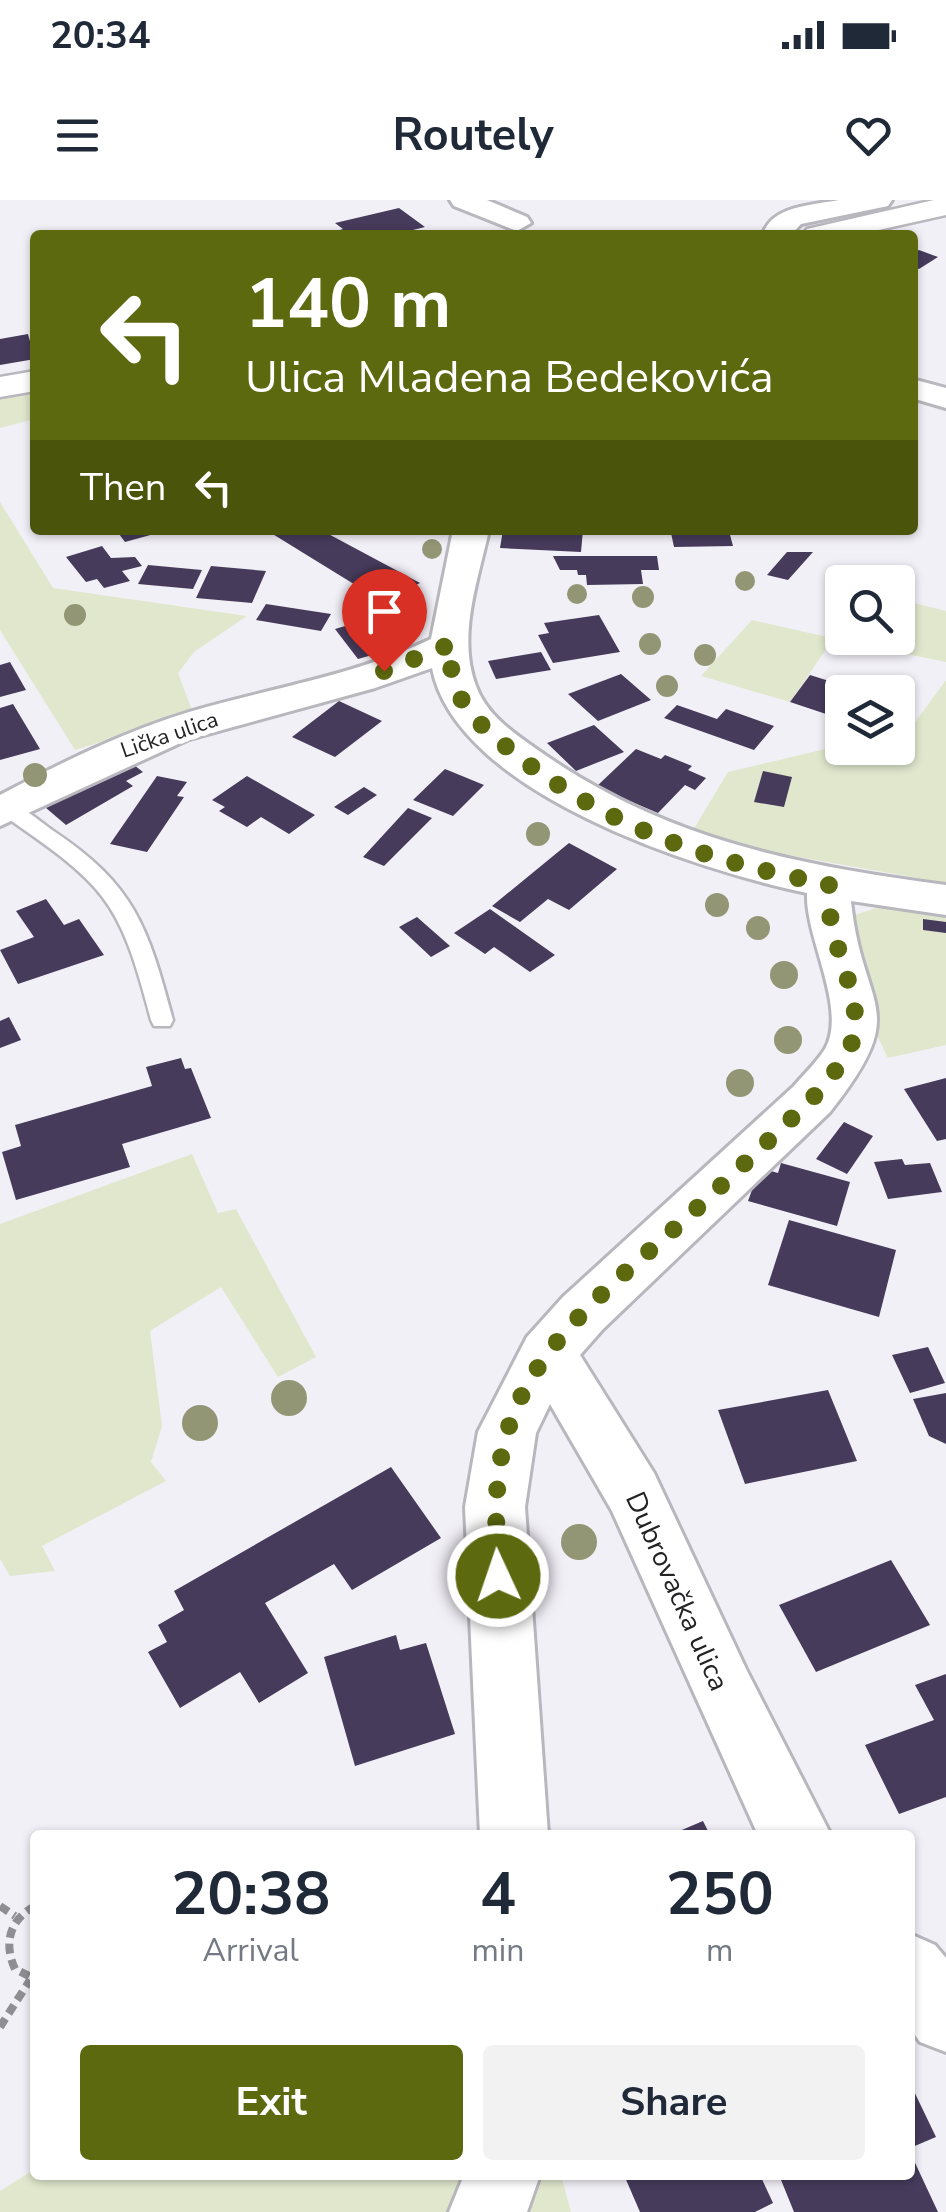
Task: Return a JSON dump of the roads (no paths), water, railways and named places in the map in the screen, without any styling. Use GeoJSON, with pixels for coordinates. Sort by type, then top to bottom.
{"type":"FeatureCollection","features":[{"type":"Feature","properties":{"kind":"street"},"geometry":{"type":"LineString","coordinates":[[464,200],[518,219]]}},
{"type":"Feature","properties":{"kind":"street"},"geometry":{"type":"LineString","coordinates":[[778,230],[792,218],[878,200]]}},
{"type":"Feature","properties":{"kind":"street"},"geometry":{"type":"LineString","coordinates":[[839,230],[946,206]]}},
{"type":"Feature","properties":{"kind":"street"},"geometry":{"type":"LineString","coordinates":[[0,387],[30,381]]}},
{"type":"Feature","properties":{"kind":"street"},"geometry":{"type":"LineString","coordinates":[[918,390],[946,398]]}},
{"type":"Feature","properties":{"kind":"street"},"geometry":{"type":"LineString","coordinates":[[470,535],[453,612],[454,682],[469,712],[538,772],[588,804],[652,836],[777,875],[946,900]]}},
{"type":"Feature","properties":{"kind":"street","name":"Lička ulica"},"geometry":{"type":"LineString","coordinates":[[3,810],[50,782],[144,739],[349,682],[451,644]]}},
{"type":"Feature","properties":{"kind":"street","name":"Lička ulica"},"geometry":{"type":"LineString","coordinates":[[349,682],[434,697],[469,712]]}},
{"type":"Feature","properties":{"kind":"street"},"geometry":{"type":"LineString","coordinates":[[514,1830],[495,1508],[507,1432],[547,1354],[583,1313],[812,1099],[843,1060],[854,1034],[852,1002],[830,928],[829,884]]}},
{"type":"Feature","properties":{"kind":"street","name":"Dubrovačka ulica"},"geometry":{"type":"LineString","coordinates":[[547,1354],[582,1398],[608,1440],[702,1651],[794,1830]]}},
{"type":"Feature","properties":{"kind":"street"},"geometry":{"type":"LineString","coordinates":[[915,1976],[946,2016]]}},
{"type":"Feature","properties":{"kind":"street"},"geometry":{"type":"LineString","coordinates":[[488,2212],[500,2180]]}},
{"type":"Feature","properties":{"kind":"lane"},"geometry":{"type":"LineString","coordinates":[[3,810],[104,881],[123,906],[140,940],[162,1020]]}}]}
